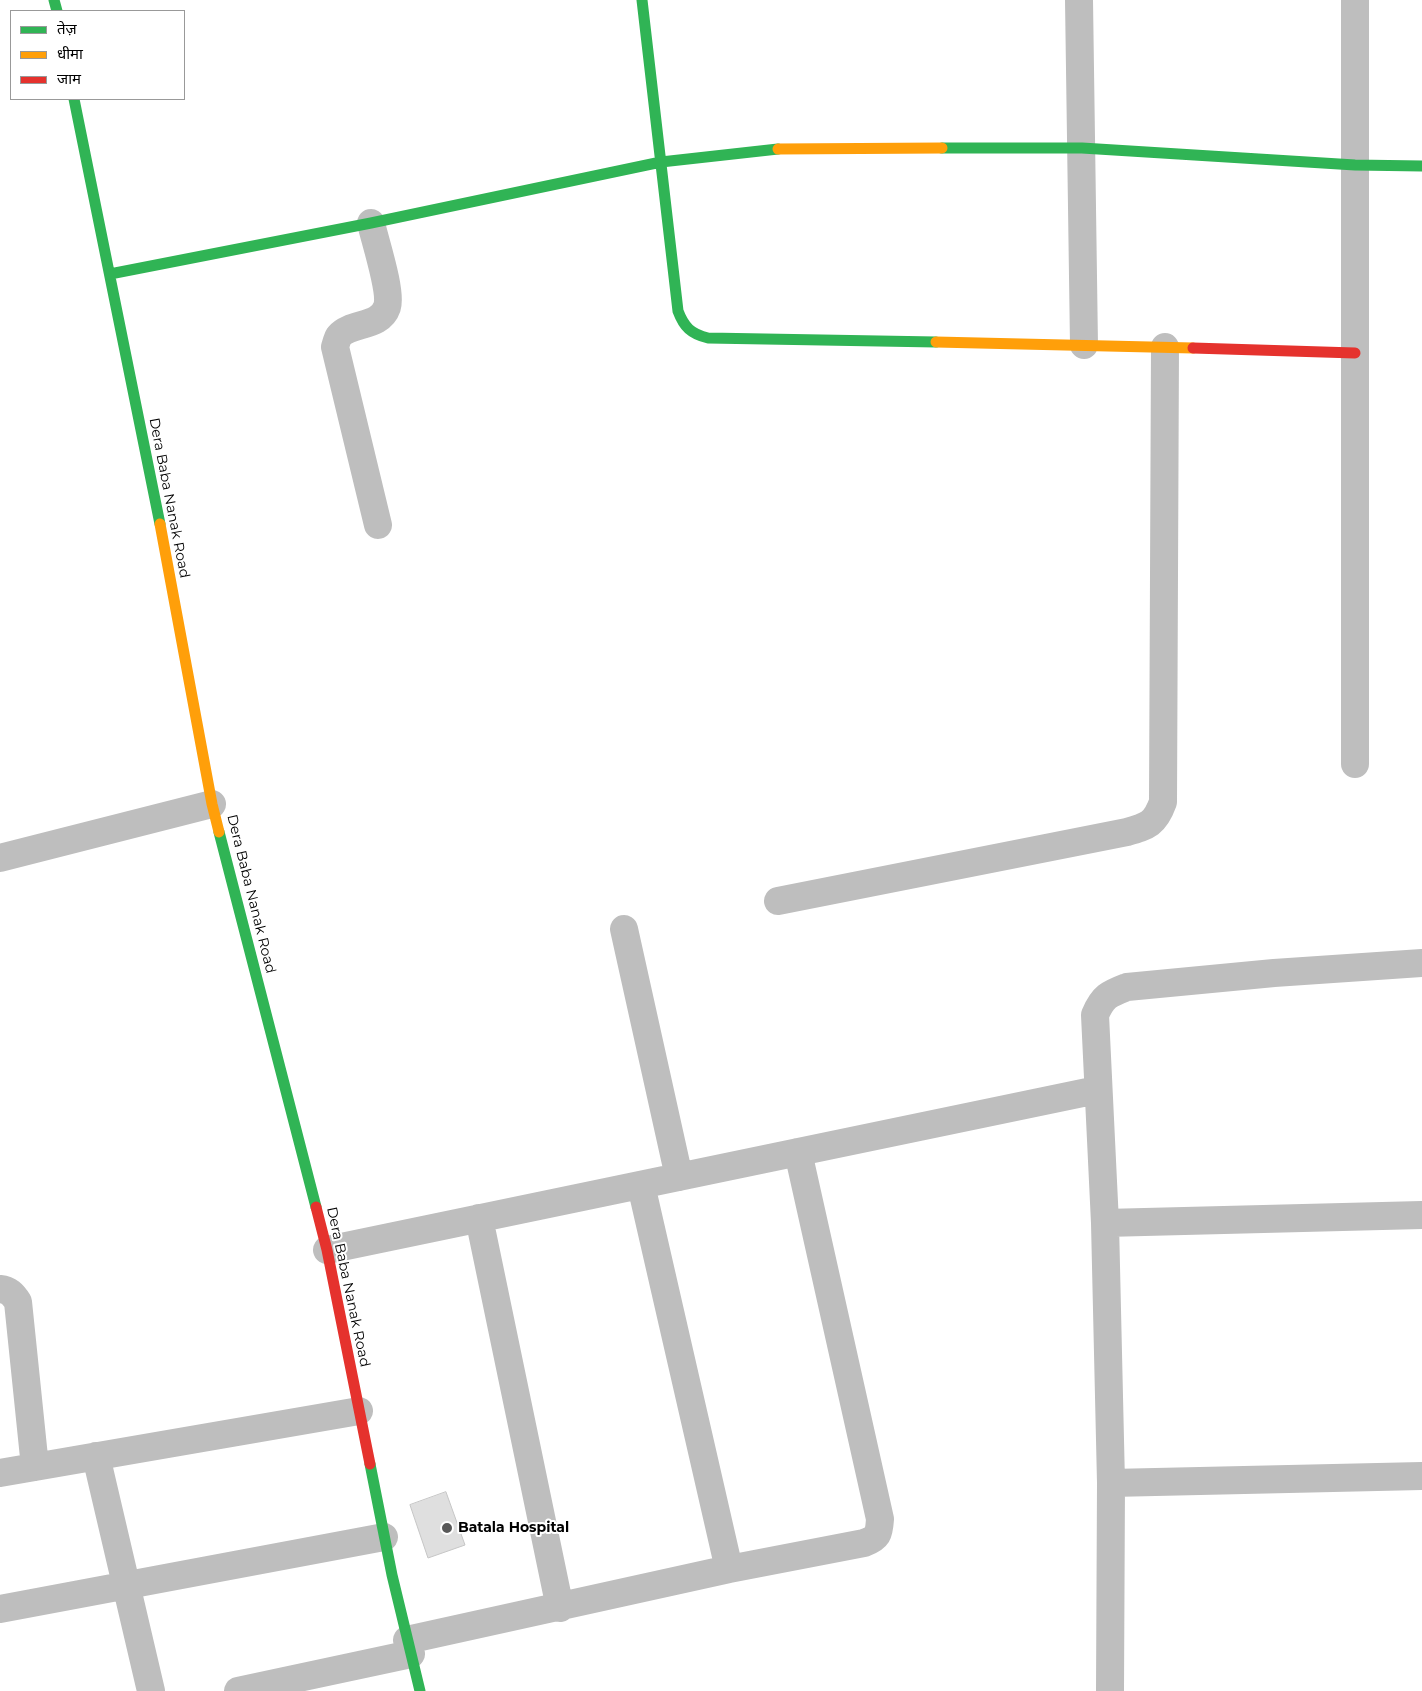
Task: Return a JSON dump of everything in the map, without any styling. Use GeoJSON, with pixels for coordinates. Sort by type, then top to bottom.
{"type":"FeatureCollection","features":[{"type":"Feature","properties":{"kind":"street"},"geometry":{"type":"LineString","coordinates":[[642,0],[678,311],[685,328],[694,335],[708,338],[1084,345],[1355,353]]}},
{"type":"Feature","properties":{"kind":"street"},"geometry":{"type":"LineString","coordinates":[[1079,0],[1084,345]]}},
{"type":"Feature","properties":{"kind":"street"},"geometry":{"type":"LineString","coordinates":[[1355,0],[1355,764]]}},
{"type":"Feature","properties":{"kind":"street","name":"Dera Baba Nanak Road"},"geometry":{"type":"LineString","coordinates":[[74,100],[153,488],[212,804],[327,1250],[384,1537],[420,1691]]}},
{"type":"Feature","properties":{"kind":"street"},"geometry":{"type":"LineString","coordinates":[[110,274],[371,223],[661,162],[782,148],[1082,148],[1355,165],[1422,166]]}},
{"type":"Feature","properties":{"kind":"street"},"geometry":{"type":"LineString","coordinates":[[371,223],[387,292],[387,306],[381,316],[372,322],[346,331],[338,337],[335,347],[378,524]]}},
{"type":"Feature","properties":{"kind":"street"},"geometry":{"type":"LineString","coordinates":[[778,901],[1127,832],[1144,827],[1158,816],[1163,802],[1165,347]]}},
{"type":"Feature","properties":{"kind":"street"},"geometry":{"type":"LineString","coordinates":[[0,858],[212,804]]}},
{"type":"Feature","properties":{"kind":"street"},"geometry":{"type":"LineString","coordinates":[[624,930],[679,1177]]}},
{"type":"Feature","properties":{"kind":"street"},"geometry":{"type":"LineString","coordinates":[[1110,1691],[1111,1483],[1105,1223],[1095,1015],[1100,1003],[1109,994],[1127,987],[1274,973],[1422,963]]}},
{"type":"Feature","properties":{"kind":"street"},"geometry":{"type":"LineString","coordinates":[[327,1250],[1098,1090]]}},
{"type":"Feature","properties":{"kind":"street"},"geometry":{"type":"LineString","coordinates":[[238,1691],[560,1608],[729,1569],[874,1540],[880,1531],[880,1519],[798,1152]]}},
{"type":"Feature","properties":{"kind":"street"},"geometry":{"type":"LineString","coordinates":[[641,1185],[729,1569]]}},
{"type":"Feature","properties":{"kind":"street"},"geometry":{"type":"LineString","coordinates":[[1105,1223],[1422,1215]]}},
{"type":"Feature","properties":{"kind":"street"},"geometry":{"type":"LineString","coordinates":[[479,1218],[560,1608]]}},
{"type":"Feature","properties":{"kind":"street"},"geometry":{"type":"LineString","coordinates":[[0,1289],[7,1290],[14,1295],[18,1302],[35,1467]]}},
{"type":"Feature","properties":{"kind":"street"},"geometry":{"type":"LineString","coordinates":[[0,1473],[359,1410]]}},
{"type":"Feature","properties":{"kind":"street"},"geometry":{"type":"LineString","coordinates":[[96,1456],[151,1691]]}},
{"type":"Feature","properties":{"kind":"street"},"geometry":{"type":"LineString","coordinates":[[1111,1483],[1422,1476]]}},
{"type":"Feature","properties":{"kind":"street"},"geometry":{"type":"LineString","coordinates":[[0,1609],[384,1537]]}},
{"type":"Feature","properties":{"kind":"building"},"geometry":{"type":"Polygon","coordinates":[[[446,1492],[465,1545],[428,1558],[410,1505],[446,1492]]]}},
{"type":"Feature","properties":{"kind":"traffic: fast"},"geometry":{"type":"LineString","coordinates":[[54,0],[57,10]]}},
{"type":"Feature","properties":{"kind":"traffic: fast"},"geometry":{"type":"LineString","coordinates":[[642,0],[678,311],[686,326],[693,332],[708,338],[936,342]]}},
{"type":"Feature","properties":{"kind":"traffic: fast"},"geometry":{"type":"LineString","coordinates":[[74,100],[160,524]]}},
{"type":"Feature","properties":{"kind":"traffic: fast"},"geometry":{"type":"LineString","coordinates":[[942,148],[1082,148],[1355,165],[1422,166]]}},
{"type":"Feature","properties":{"kind":"traffic: fast"},"geometry":{"type":"LineString","coordinates":[[110,274],[371,223],[661,162],[778,149]]}},
{"type":"Feature","properties":{"kind":"traffic: fast"},"geometry":{"type":"LineString","coordinates":[[219,832],[316,1207]]}},
{"type":"Feature","properties":{"kind":"traffic: fast"},"geometry":{"type":"LineString","coordinates":[[370,1464],[392,1575],[420,1691]]}},
{"type":"Feature","properties":{"kind":"traffic: slow"},"geometry":{"type":"LineString","coordinates":[[778,149],[942,148]]}},
{"type":"Feature","properties":{"kind":"traffic: slow"},"geometry":{"type":"LineString","coordinates":[[936,342],[1193,348]]}},
{"type":"Feature","properties":{"kind":"traffic: slow"},"geometry":{"type":"LineString","coordinates":[[160,524],[212,804],[219,832]]}},
{"type":"Feature","properties":{"kind":"traffic: jam"},"geometry":{"type":"LineString","coordinates":[[1193,348],[1355,353]]}},
{"type":"Feature","properties":{"kind":"traffic: jam"},"geometry":{"type":"LineString","coordinates":[[316,1207],[327,1250],[370,1464]]}},
{"type":"Feature","properties":{"kind":"place","name":"Batala Hospital"},"geometry":{"type":"Point","coordinates":[447,1528]}}]}
